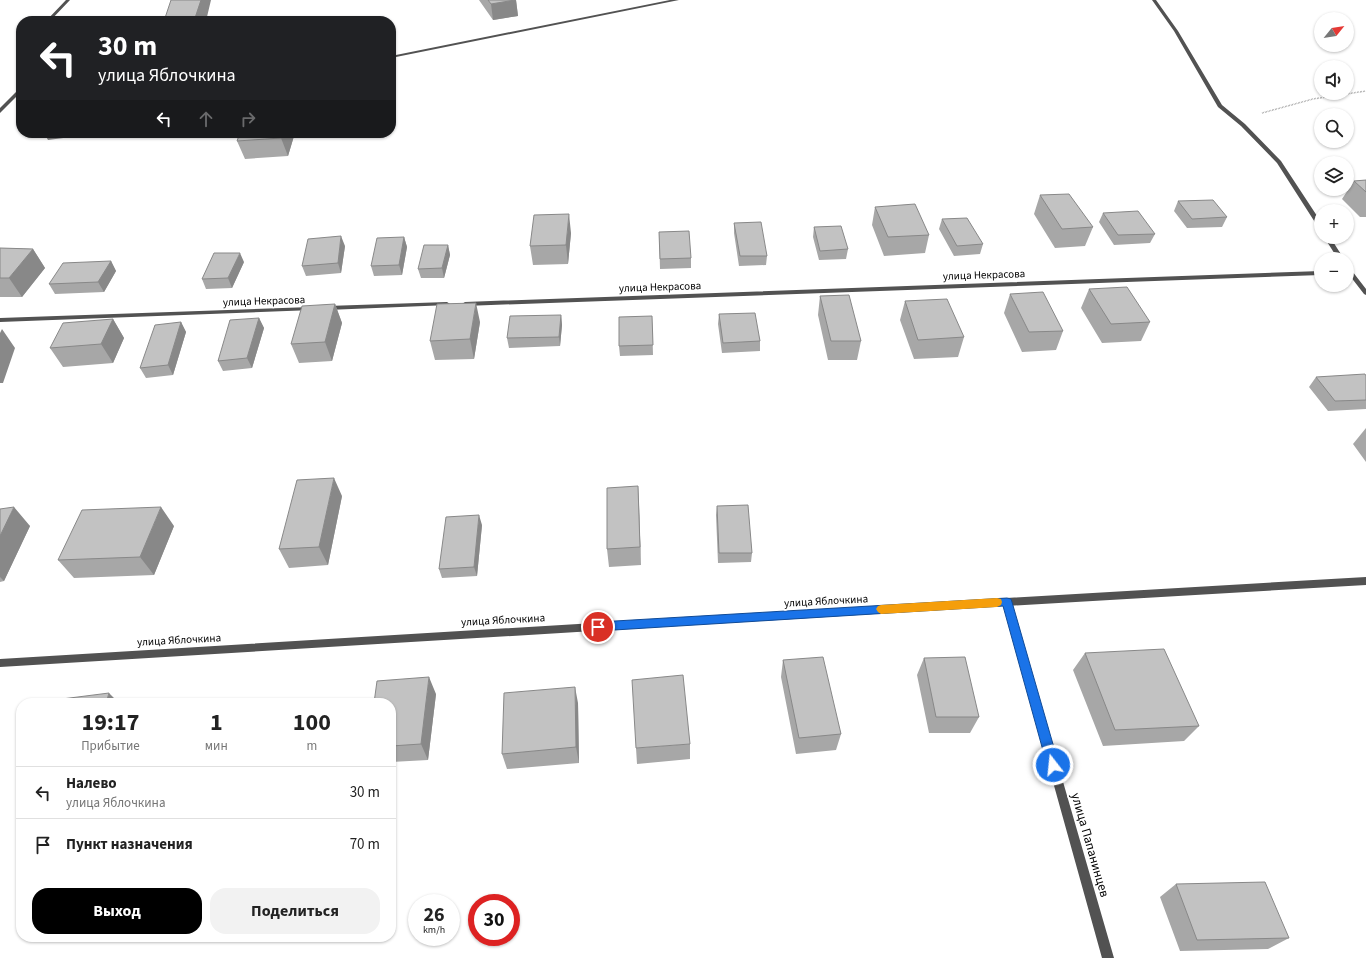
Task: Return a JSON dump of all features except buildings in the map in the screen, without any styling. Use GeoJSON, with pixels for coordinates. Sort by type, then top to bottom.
{"type":"FeatureCollection","features":[{"type":"Feature","properties":{"kind":"street"},"geometry":{"type":"LineString","coordinates":[[53,16],[68,0]]}},
{"type":"Feature","properties":{"kind":"street"},"geometry":{"type":"LineString","coordinates":[[396,56],[677,0]]}},
{"type":"Feature","properties":{"kind":"street"},"geometry":{"type":"LineString","coordinates":[[1154,0],[1176,31],[1220,106],[1243,125],[1279,162],[1314,216]]}},
{"type":"Feature","properties":{"kind":"street"},"geometry":{"type":"LineString","coordinates":[[0,111],[16,94]]}},
{"type":"Feature","properties":{"kind":"street","name":"улица Некрасова"},"geometry":{"type":"LineString","coordinates":[[0,320],[1314,274]]}},
{"type":"Feature","properties":{"kind":"street"},"geometry":{"type":"LineString","coordinates":[[1354,278],[1366,293]]}},
{"type":"Feature","properties":{"kind":"street","name":"улица Яблочкина"},"geometry":{"type":"LineString","coordinates":[[0,663],[1366,581]]}},
{"type":"Feature","properties":{"kind":"street","name":"улица Папанинцев"},"geometry":{"type":"LineString","coordinates":[[1007,602],[1108,958]]}},
{"type":"Feature","properties":{"kind":"path"},"geometry":{"type":"LineString","coordinates":[[1243,125],[1260,114],[1289,104],[1336,94],[1366,91]]}},
{"type":"Feature","properties":{"kind":"slow traffic"},"geometry":{"type":"LineString","coordinates":[[881,609],[997,602]]}},
{"type":"Feature","properties":{"kind":"route"},"geometry":{"type":"LineString","coordinates":[[598,627],[1007,602],[1053,765]]}}]}
